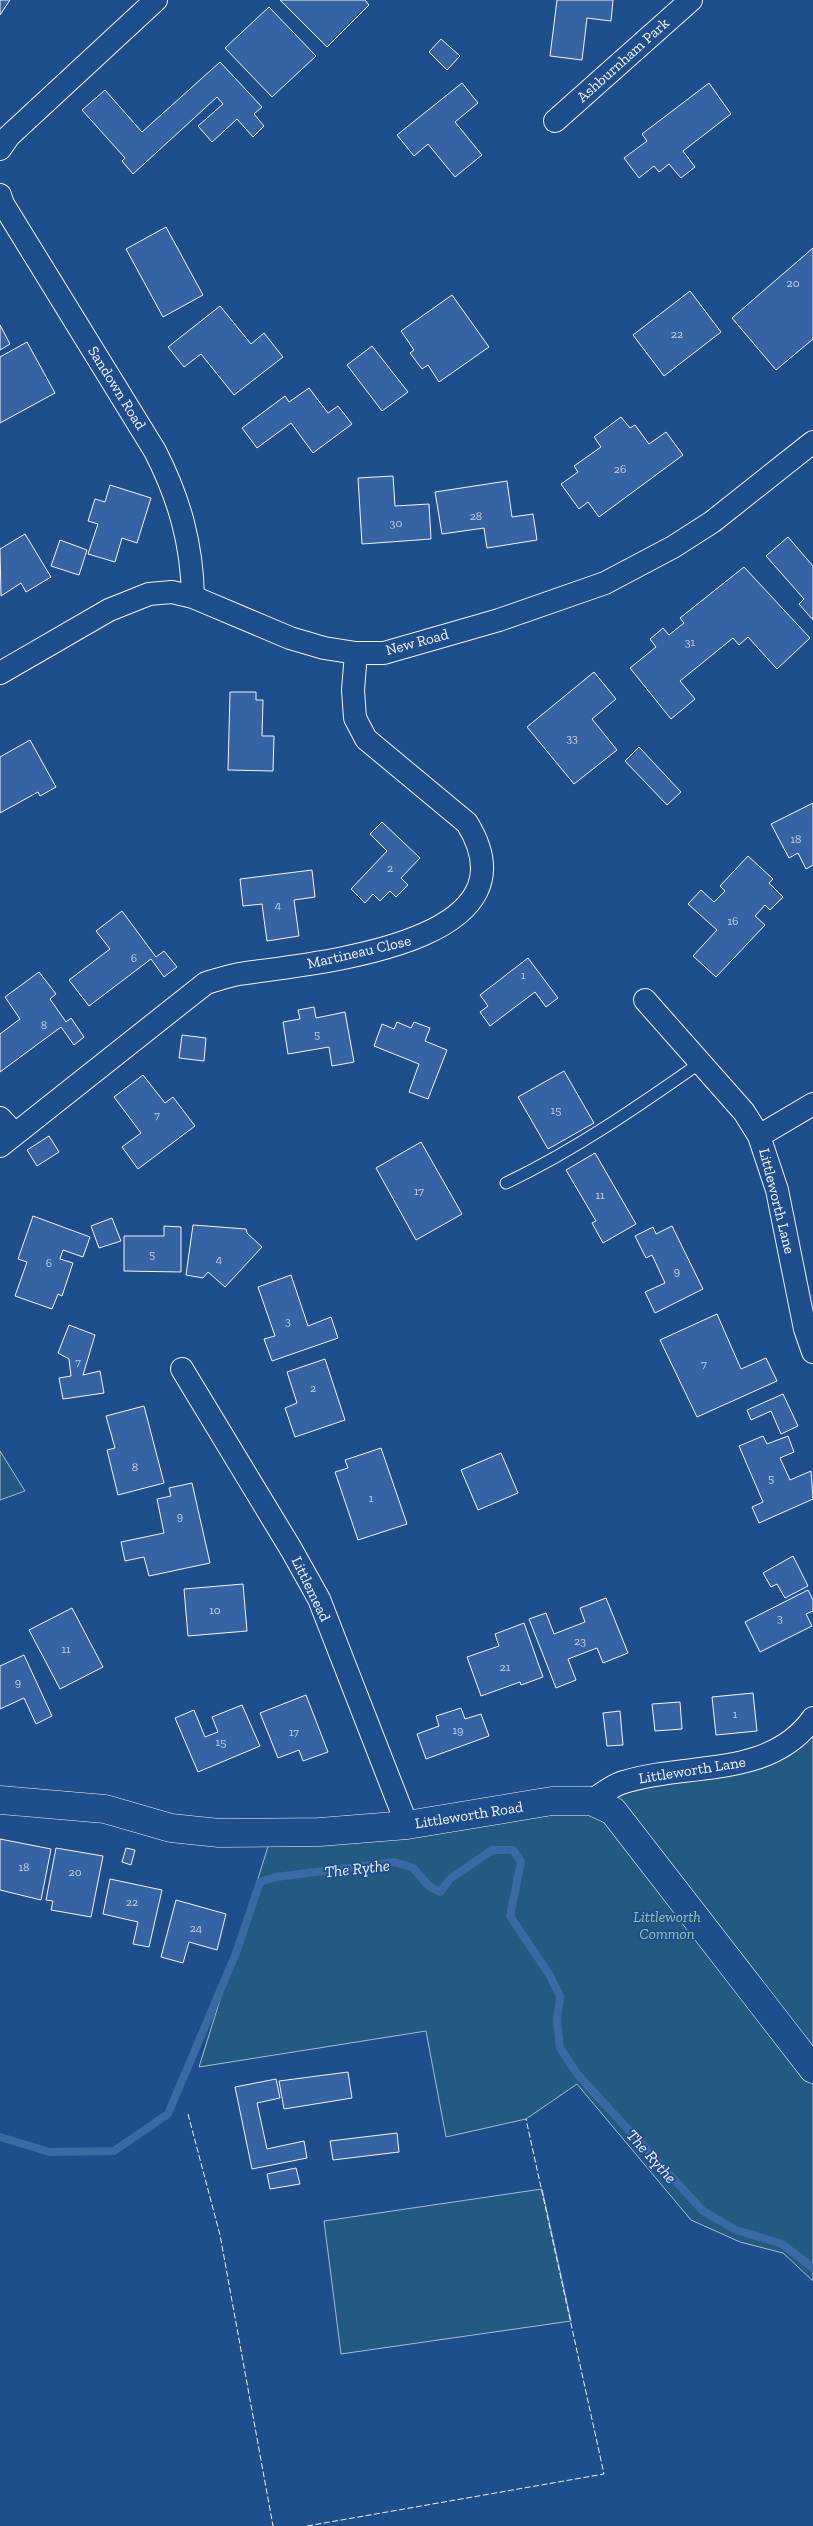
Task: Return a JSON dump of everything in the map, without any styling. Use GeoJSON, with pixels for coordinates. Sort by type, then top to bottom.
{"type":"FeatureCollection","features":[{"type":"Feature","properties":{"kind":"street"},"geometry":{"type":"LineString","coordinates":[[0,150],[9,136],[156,0]]}},
{"type":"Feature","properties":{"kind":"street","name":"Ashburnham Park"},"geometry":{"type":"LineString","coordinates":[[555,121],[691,0]]}},
{"type":"Feature","properties":{"kind":"street","name":"Sandown Road"},"geometry":{"type":"LineString","coordinates":[[0,195],[3,204],[155,451],[173,486],[192,562],[193,597]]}},
{"type":"Feature","properties":{"kind":"street","name":"New Road"},"geometry":{"type":"LineString","coordinates":[[0,673],[109,610],[142,596],[172,592],[193,597],[290,638],[324,648],[356,653],[384,652],[499,620],[605,583],[673,547],[712,522],[813,442]]}},
{"type":"Feature","properties":{"kind":"street","name":"Martineau Close"},"geometry":{"type":"LineString","coordinates":[[5,1133],[206,983],[239,974],[270,972],[350,957],[417,939],[453,918],[472,900],[481,883],[482,856],[476,836],[467,823],[366,739],[355,718],[353,690],[356,653]]}},
{"type":"Feature","properties":{"kind":"street","name":"Littleworth Lane"},"geometry":{"type":"LineString","coordinates":[[645,1000],[744,1112],[760,1136],[777,1190],[805,1329],[813,1352]]}},
{"type":"Feature","properties":{"kind":"street"},"geometry":{"type":"LineString","coordinates":[[760,1136],[813,1104]]}},
{"type":"Feature","properties":{"kind":"street","name":"Littlemead"},"geometry":{"type":"LineString","coordinates":[[182,1369],[291,1549],[319,1599],[406,1825]]}},
{"type":"Feature","properties":{"kind":"street","name":"Littleworth Lane"},"geometry":{"type":"LineString","coordinates":[[591,1801],[622,1782],[652,1775],[752,1761],[790,1744],[813,1718]]}},
{"type":"Feature","properties":{"kind":"street","name":"Littleworth Road"},"geometry":{"type":"LineString","coordinates":[[0,1800],[105,1809],[171,1828],[219,1833],[320,1832],[406,1825],[552,1801],[591,1801],[613,1811],[813,2069]]}},
{"type":"Feature","properties":{"kind":"lane"},"geometry":{"type":"LineString","coordinates":[[506,1183],[552,1161],[600,1132],[700,1063]]}},
{"type":"Feature","properties":{"kind":"green space"},"geometry":{"type":"Polygon","coordinates":[[[0,1451],[25,1491],[0,1500],[0,1451]]]}},
{"type":"Feature","properties":{"kind":"green space","name":"Littleworth Common"},"geometry":{"type":"Polygon","coordinates":[[[813,1719],[813,2281],[783,2253],[740,2242],[691,2220],[577,2084],[526,2119],[446,2137],[426,2031],[199,2067],[271,1837],[407,1825],[752,1761],[813,1719]]]}},
{"type":"Feature","properties":{"kind":"green space"},"geometry":{"type":"Polygon","coordinates":[[[542,2189],[571,2321],[341,2354],[324,2221],[542,2189]]]}},
{"type":"Feature","properties":{"kind":"building"},"geometry":{"type":"Polygon","coordinates":[[[0,0],[10,0],[0,15],[0,0]]]}},
{"type":"Feature","properties":{"kind":"building"},"geometry":{"type":"Polygon","coordinates":[[[280,0],[365,0],[369,5],[327,47],[280,0]]]}},
{"type":"Feature","properties":{"kind":"building"},"geometry":{"type":"Polygon","coordinates":[[[557,0],[613,0],[611,21],[587,18],[582,60],[550,56],[557,0]]]}},
{"type":"Feature","properties":{"kind":"building"},"geometry":{"type":"Polygon","coordinates":[[[269,7],[316,56],[272,97],[225,48],[269,7]]]}},
{"type":"Feature","properties":{"kind":"building"},"geometry":{"type":"Polygon","coordinates":[[[441,39],[460,56],[447,70],[429,52],[441,39]]]}},
{"type":"Feature","properties":{"kind":"building"},"geometry":{"type":"Polygon","coordinates":[[[220,62],[262,107],[254,114],[264,126],[253,137],[237,119],[212,142],[198,126],[223,104],[217,97],[133,174],[122,161],[125,158],[82,110],[105,90],[142,132],[220,62]]]}},
{"type":"Feature","properties":{"kind":"building"},"geometry":{"type":"Polygon","coordinates":[[[462,83],[478,103],[455,122],[482,155],[455,177],[428,144],[414,156],[397,135],[462,83]]]}},
{"type":"Feature","properties":{"kind":"building"},"geometry":{"type":"Polygon","coordinates":[[[709,83],[731,114],[683,151],[695,167],[681,178],[669,164],[659,172],[654,166],[639,178],[624,158],[647,141],[642,134],[709,83]]]}},
{"type":"Feature","properties":{"kind":"building"},"geometry":{"type":"Polygon","coordinates":[[[166,227],[203,295],[163,317],[126,249],[166,227]]]}},
{"type":"Feature","properties":{"kind":"building"},"geometry":{"type":"Polygon","coordinates":[[[813,248],[813,339],[776,370],[732,318],[813,248]]]}},
{"type":"Feature","properties":{"kind":"building"},"geometry":{"type":"Polygon","coordinates":[[[690,291],[721,332],[664,376],[633,335],[690,291]]]}},
{"type":"Feature","properties":{"kind":"building"},"geometry":{"type":"Polygon","coordinates":[[[452,295],[489,347],[439,382],[428,365],[422,369],[410,353],[414,350],[401,331],[452,295]]]}},
{"type":"Feature","properties":{"kind":"building"},"geometry":{"type":"Polygon","coordinates":[[[220,306],[251,344],[264,333],[283,357],[234,395],[201,354],[184,367],[168,347],[220,306]]]}},
{"type":"Feature","properties":{"kind":"building"},"geometry":{"type":"Polygon","coordinates":[[[0,325],[10,344],[0,350],[0,325]]]}},
{"type":"Feature","properties":{"kind":"building"},"geometry":{"type":"Polygon","coordinates":[[[27,342],[55,393],[0,423],[0,357],[27,342]]]}},
{"type":"Feature","properties":{"kind":"building"},"geometry":{"type":"Polygon","coordinates":[[[372,346],[408,392],[382,411],[347,365],[372,346]]]}},
{"type":"Feature","properties":{"kind":"building"},"geometry":{"type":"Polygon","coordinates":[[[309,388],[328,413],[338,406],[352,424],[313,453],[291,423],[257,448],[242,428],[285,396],[289,402],[309,388]]]}},
{"type":"Feature","properties":{"kind":"building"},"geometry":{"type":"Polygon","coordinates":[[[621,417],[630,428],[635,425],[649,444],[666,432],[683,455],[599,517],[588,502],[579,509],[561,484],[578,472],[574,466],[601,447],[594,437],[621,417]]]}},
{"type":"Feature","properties":{"kind":"building"},"geometry":{"type":"Polygon","coordinates":[[[393,476],[395,506],[429,504],[431,539],[362,544],[358,478],[393,476]]]}},
{"type":"Feature","properties":{"kind":"building"},"geometry":{"type":"Polygon","coordinates":[[[507,481],[512,517],[533,514],[537,540],[487,548],[484,528],[442,534],[435,492],[507,481]]]}},
{"type":"Feature","properties":{"kind":"building"},"geometry":{"type":"Polygon","coordinates":[[[110,485],[151,498],[137,543],[122,538],[115,562],[88,554],[98,524],[88,521],[95,499],[105,502],[110,485]]]}},
{"type":"Feature","properties":{"kind":"building"},"geometry":{"type":"Polygon","coordinates":[[[25,534],[51,577],[26,592],[21,583],[1,596],[0,549],[25,534]]]}},
{"type":"Feature","properties":{"kind":"building"},"geometry":{"type":"Polygon","coordinates":[[[788,537],[813,566],[813,620],[799,604],[804,599],[766,556],[788,537]]]}},
{"type":"Feature","properties":{"kind":"building"},"geometry":{"type":"Polygon","coordinates":[[[60,540],[87,550],[79,575],[51,566],[60,540]]]}},
{"type":"Feature","properties":{"kind":"building"},"geometry":{"type":"Polygon","coordinates":[[[744,567],[810,638],[777,669],[748,637],[739,645],[733,638],[680,681],[695,699],[671,719],[630,668],[656,647],[650,639],[663,628],[669,635],[684,623],[680,618],[744,567]]]}},
{"type":"Feature","properties":{"kind":"building"},"geometry":{"type":"Polygon","coordinates":[[[594,672],[616,699],[592,719],[617,750],[574,784],[527,727],[594,672]]]}},
{"type":"Feature","properties":{"kind":"building"},"geometry":{"type":"Polygon","coordinates":[[[230,692],[256,692],[256,700],[263,700],[262,736],[274,736],[273,771],[228,770],[230,692]]]}},
{"type":"Feature","properties":{"kind":"building"},"geometry":{"type":"Polygon","coordinates":[[[30,740],[56,787],[40,796],[38,792],[0,813],[0,757],[30,740]]]}},
{"type":"Feature","properties":{"kind":"building"},"geometry":{"type":"Polygon","coordinates":[[[639,747],[681,792],[667,805],[625,761],[639,747]]]}},
{"type":"Feature","properties":{"kind":"building"},"geometry":{"type":"Polygon","coordinates":[[[813,803],[813,865],[806,869],[798,853],[789,858],[771,824],[813,803]]]}},
{"type":"Feature","properties":{"kind":"building"},"geometry":{"type":"Polygon","coordinates":[[[382,822],[420,858],[401,878],[408,885],[396,897],[390,891],[380,901],[373,894],[365,903],[351,889],[387,851],[370,834],[382,822]]]}},
{"type":"Feature","properties":{"kind":"building"},"geometry":{"type":"Polygon","coordinates":[[[748,856],[773,879],[769,883],[783,897],[770,910],[765,905],[755,916],[765,925],[716,977],[693,956],[717,930],[688,904],[701,890],[714,902],[725,891],[720,886],[748,856]]]}},
{"type":"Feature","properties":{"kind":"building"},"geometry":{"type":"Polygon","coordinates":[[[312,870],[315,897],[294,900],[299,936],[267,941],[262,904],[243,906],[240,879],[312,870]]]}},
{"type":"Feature","properties":{"kind":"building"},"geometry":{"type":"Polygon","coordinates":[[[122,911],[156,957],[164,951],[177,967],[164,977],[151,959],[89,1006],[69,980],[110,949],[96,931],[122,911]]]}},
{"type":"Feature","properties":{"kind":"building"},"geometry":{"type":"Polygon","coordinates":[[[528,958],[558,998],[546,1007],[535,992],[490,1026],[480,1012],[488,1006],[480,995],[528,958]]]}},
{"type":"Feature","properties":{"kind":"building"},"geometry":{"type":"Polygon","coordinates":[[[39,972],[56,994],[50,999],[66,1022],[71,1018],[84,1037],[74,1045],[61,1027],[0,1072],[0,1034],[20,1019],[5,997],[39,972]]]}},
{"type":"Feature","properties":{"kind":"building"},"geometry":{"type":"Polygon","coordinates":[[[314,1007],[316,1018],[345,1012],[354,1062],[332,1066],[329,1047],[288,1054],[283,1022],[300,1019],[298,1010],[314,1007]]]}},
{"type":"Feature","properties":{"kind":"building"},"geometry":{"type":"Polygon","coordinates":[[[397,1022],[411,1028],[414,1022],[430,1028],[425,1041],[447,1050],[428,1099],[409,1092],[419,1064],[374,1046],[382,1024],[394,1029],[397,1022]]]}},
{"type":"Feature","properties":{"kind":"building"},"geometry":{"type":"Polygon","coordinates":[[[182,1035],[206,1038],[204,1061],[179,1058],[182,1035]]]}},
{"type":"Feature","properties":{"kind":"building"},"geometry":{"type":"Polygon","coordinates":[[[564,1071],[594,1123],[548,1149],[518,1097],[564,1071]]]}},
{"type":"Feature","properties":{"kind":"building"},"geometry":{"type":"Polygon","coordinates":[[[143,1075],[165,1103],[173,1097],[195,1126],[138,1169],[122,1147],[141,1133],[114,1097],[143,1075]]]}},
{"type":"Feature","properties":{"kind":"building"},"geometry":{"type":"Polygon","coordinates":[[[49,1136],[59,1152],[37,1166],[27,1150],[49,1136]]]}},
{"type":"Feature","properties":{"kind":"building"},"geometry":{"type":"Polygon","coordinates":[[[421,1142],[462,1214],[416,1240],[376,1168],[421,1142]]]}},
{"type":"Feature","properties":{"kind":"building"},"geometry":{"type":"Polygon","coordinates":[[[595,1153],[636,1224],[603,1243],[592,1223],[596,1221],[566,1170],[595,1153]]]}},
{"type":"Feature","properties":{"kind":"building"},"geometry":{"type":"Polygon","coordinates":[[[33,1216],[90,1237],[83,1257],[63,1250],[60,1259],[73,1263],[62,1296],[58,1294],[52,1309],[15,1296],[27,1262],[18,1259],[33,1216]]]}},
{"type":"Feature","properties":{"kind":"building"},"geometry":{"type":"Polygon","coordinates":[[[112,1218],[121,1241],[99,1248],[91,1226],[112,1218]]]}},
{"type":"Feature","properties":{"kind":"building"},"geometry":{"type":"Polygon","coordinates":[[[193,1225],[246,1229],[247,1233],[262,1247],[225,1287],[208,1272],[203,1278],[186,1275],[193,1225]]]}},
{"type":"Feature","properties":{"kind":"building"},"geometry":{"type":"Polygon","coordinates":[[[164,1226],[181,1227],[181,1272],[124,1271],[124,1236],[164,1236],[164,1226]]]}},
{"type":"Feature","properties":{"kind":"building"},"geometry":{"type":"Polygon","coordinates":[[[672,1226],[703,1289],[655,1313],[645,1292],[665,1283],[652,1255],[646,1258],[635,1236],[653,1227],[656,1234],[672,1226]]]}},
{"type":"Feature","properties":{"kind":"building"},"geometry":{"type":"Polygon","coordinates":[[[291,1275],[308,1326],[331,1317],[338,1338],[272,1361],[264,1339],[275,1336],[258,1287],[291,1275]]]}},
{"type":"Feature","properties":{"kind":"building"},"geometry":{"type":"Polygon","coordinates":[[[717,1314],[741,1369],[766,1358],[777,1381],[697,1417],[660,1340],[717,1314]]]}},
{"type":"Feature","properties":{"kind":"building"},"geometry":{"type":"Polygon","coordinates":[[[69,1325],[95,1335],[83,1375],[100,1371],[104,1393],[63,1399],[59,1378],[71,1376],[69,1359],[58,1353],[69,1325]]]}},
{"type":"Feature","properties":{"kind":"building"},"geometry":{"type":"Polygon","coordinates":[[[325,1359],[345,1420],[295,1437],[285,1408],[297,1403],[287,1372],[325,1359]]]}},
{"type":"Feature","properties":{"kind":"building"},"geometry":{"type":"Polygon","coordinates":[[[783,1394],[798,1426],[781,1434],[771,1411],[751,1420],[747,1410],[783,1394]]]}},
{"type":"Feature","properties":{"kind":"building"},"geometry":{"type":"Polygon","coordinates":[[[144,1406],[164,1483],[118,1495],[107,1450],[115,1448],[106,1416],[144,1406]]]}},
{"type":"Feature","properties":{"kind":"building"},"geometry":{"type":"Polygon","coordinates":[[[763,1436],[767,1444],[788,1436],[794,1452],[780,1458],[790,1480],[811,1471],[813,1499],[759,1523],[752,1507],[763,1502],[739,1446],[763,1436]]]}},
{"type":"Feature","properties":{"kind":"building"},"geometry":{"type":"Polygon","coordinates":[[[381,1448],[407,1524],[358,1540],[335,1472],[348,1468],[345,1460],[381,1448]]]}},
{"type":"Feature","properties":{"kind":"building"},"geometry":{"type":"Polygon","coordinates":[[[501,1453],[518,1493],[478,1510],[461,1470],[501,1453]]]}},
{"type":"Feature","properties":{"kind":"building"},"geometry":{"type":"Polygon","coordinates":[[[192,1483],[210,1563],[149,1576],[144,1557],[125,1561],[121,1542],[164,1533],[157,1499],[171,1496],[169,1488],[192,1483]]]}},
{"type":"Feature","properties":{"kind":"building"},"geometry":{"type":"Polygon","coordinates":[[[793,1556],[808,1586],[785,1598],[777,1584],[771,1587],[763,1573],[793,1556]]]}},
{"type":"Feature","properties":{"kind":"building"},"geometry":{"type":"Polygon","coordinates":[[[243,1584],[247,1631],[188,1636],[184,1589],[243,1584]]]}},
{"type":"Feature","properties":{"kind":"building"},"geometry":{"type":"Polygon","coordinates":[[[808,1590],[813,1600],[813,1611],[806,1614],[812,1626],[760,1652],[745,1622],[808,1590]]]}},
{"type":"Feature","properties":{"kind":"building"},"geometry":{"type":"Polygon","coordinates":[[[606,1598],[628,1653],[603,1663],[597,1648],[568,1659],[576,1680],[556,1688],[529,1619],[546,1613],[554,1634],[585,1622],[580,1608],[606,1598]]]}},
{"type":"Feature","properties":{"kind":"building"},"geometry":{"type":"Polygon","coordinates":[[[72,1608],[103,1667],[60,1689],[29,1630],[72,1608]]]}},
{"type":"Feature","properties":{"kind":"building"},"geometry":{"type":"Polygon","coordinates":[[[524,1623],[543,1677],[521,1685],[520,1682],[481,1696],[467,1657],[499,1646],[495,1634],[524,1623]]]}},
{"type":"Feature","properties":{"kind":"building"},"geometry":{"type":"Polygon","coordinates":[[[24,1655],[52,1716],[36,1724],[24,1698],[0,1709],[0,1666],[24,1655]]]}},
{"type":"Feature","properties":{"kind":"building"},"geometry":{"type":"Polygon","coordinates":[[[753,1693],[757,1731],[716,1735],[712,1697],[753,1693]]]}},
{"type":"Feature","properties":{"kind":"building"},"geometry":{"type":"Polygon","coordinates":[[[306,1695],[328,1752],[303,1761],[299,1750],[278,1758],[260,1713],[306,1695]]]}},
{"type":"Feature","properties":{"kind":"building"},"geometry":{"type":"Polygon","coordinates":[[[680,1702],[682,1729],[655,1731],[652,1704],[680,1702]]]}},
{"type":"Feature","properties":{"kind":"building"},"geometry":{"type":"Polygon","coordinates":[[[242,1705],[260,1746],[198,1772],[175,1718],[194,1710],[205,1737],[218,1732],[212,1717],[242,1705]]]}},
{"type":"Feature","properties":{"kind":"building"},"geometry":{"type":"Polygon","coordinates":[[[461,1708],[465,1719],[481,1714],[489,1736],[426,1759],[417,1734],[439,1726],[436,1716],[461,1708]]]}},
{"type":"Feature","properties":{"kind":"building"},"geometry":{"type":"Polygon","coordinates":[[[620,1711],[623,1745],[607,1746],[603,1713],[620,1711]]]}},
{"type":"Feature","properties":{"kind":"building"},"geometry":{"type":"Polygon","coordinates":[[[0,1839],[51,1849],[41,1900],[0,1890],[0,1839]]]}},
{"type":"Feature","properties":{"kind":"building"},"geometry":{"type":"Polygon","coordinates":[[[56,1848],[103,1856],[91,1917],[51,1910],[53,1901],[46,1900],[56,1848]]]}},
{"type":"Feature","properties":{"kind":"building"},"geometry":{"type":"Polygon","coordinates":[[[126,1848],[135,1850],[131,1865],[122,1862],[126,1848]]]}},
{"type":"Feature","properties":{"kind":"building"},"geometry":{"type":"Polygon","coordinates":[[[110,1879],[162,1890],[149,1947],[133,1944],[138,1922],[103,1914],[110,1879]]]}},
{"type":"Feature","properties":{"kind":"building"},"geometry":{"type":"Polygon","coordinates":[[[176,1900],[226,1914],[217,1950],[189,1942],[183,1963],[161,1957],[176,1900]]]}},
{"type":"Feature","properties":{"kind":"building"},"geometry":{"type":"Polygon","coordinates":[[[348,2072],[352,2098],[284,2109],[279,2081],[348,2072]]]}},
{"type":"Feature","properties":{"kind":"building"},"geometry":{"type":"Polygon","coordinates":[[[276,2079],[280,2098],[257,2103],[267,2149],[304,2141],[307,2158],[252,2169],[235,2087],[276,2079]]]}},
{"type":"Feature","properties":{"kind":"building"},"geometry":{"type":"Polygon","coordinates":[[[397,2133],[399,2152],[333,2160],[330,2141],[397,2133]]]}},
{"type":"Feature","properties":{"kind":"building"},"geometry":{"type":"Polygon","coordinates":[[[296,2168],[300,2184],[270,2189],[267,2174],[296,2168]]]}},
{"type":"Feature","properties":{"kind":"waterway","name":"The Rythe"},"geometry":{"type":"LineString","coordinates":[[0,2137],[50,2152],[114,2151],[168,2114],[236,1953],[260,1882],[276,1877],[395,1862],[413,1868],[429,1886],[440,1892],[450,1879],[492,1850],[513,1850],[521,1862],[510,1916],[549,1974],[560,1996],[557,2021],[560,2048],[578,2075],[703,2211],[736,2230],[782,2244],[813,2268]]}},
{"type":"Feature","properties":{"kind":"fence"},"geometry":{"type":"LineString","coordinates":[[188,2114],[220,2235],[273,2526]]}},
{"type":"Feature","properties":{"kind":"fence"},"geometry":{"type":"LineString","coordinates":[[307,2526],[604,2474],[526,2119]]}}]}
